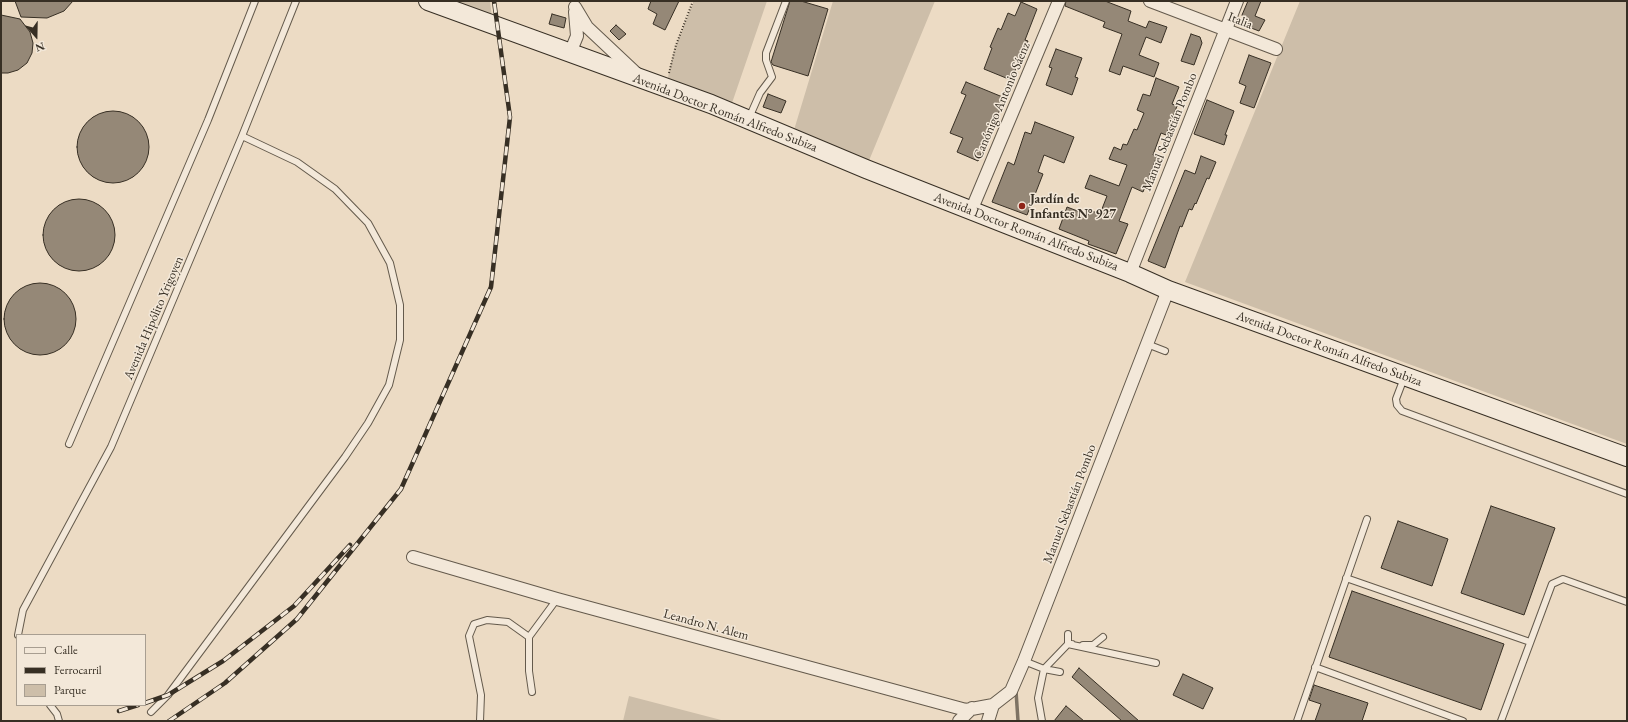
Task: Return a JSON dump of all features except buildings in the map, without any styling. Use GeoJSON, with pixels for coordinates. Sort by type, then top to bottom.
{"type":"FeatureCollection","features":[{"type":"Feature","properties":{"kind":"main road","name":"Avenida Doctor Román Alfredo Subiza"},"geometry":{"type":"LineString","coordinates":[[428,1],[749,119],[866,169],[1130,273],[1168,290],[1627,457]]}},
{"type":"Feature","properties":{"kind":"street","name":"Canónigo Antonio Sáenz"},"geometry":{"type":"LineString","coordinates":[[971,211],[1059,1]]}},
{"type":"Feature","properties":{"kind":"street","name":"Italia"},"geometry":{"type":"LineString","coordinates":[[1150,1],[1276,49]]}},
{"type":"Feature","properties":{"kind":"street","name":"Manuel Sebastián Pombo"},"geometry":{"type":"LineString","coordinates":[[1130,273],[1237,1]]}},
{"type":"Feature","properties":{"kind":"street"},"geometry":{"type":"LineString","coordinates":[[570,53],[577,36],[574,4]]}},
{"type":"Feature","properties":{"kind":"street"},"geometry":{"type":"LineString","coordinates":[[574,4],[587,27],[644,80]]}},
{"type":"Feature","properties":{"kind":"street","name":"Manuel Sebastián Pombo"},"geometry":{"type":"LineString","coordinates":[[993,705],[1011,691],[1024,661],[1168,290]]}},
{"type":"Feature","properties":{"kind":"street","name":"Leandro N. Alem"},"geometry":{"type":"LineString","coordinates":[[413,557],[557,599],[966,710],[993,705]]}},
{"type":"Feature","properties":{"kind":"street"},"geometry":{"type":"LineString","coordinates":[[988,721],[993,705]]}},
{"type":"Feature","properties":{"kind":"street"},"geometry":{"type":"LineString","coordinates":[[959,721],[972,708]]}},
{"type":"Feature","properties":{"kind":"lane"},"geometry":{"type":"LineString","coordinates":[[68,444],[208,120],[254,1]]}},
{"type":"Feature","properties":{"kind":"lane","name":"Avenida Hipólito Yrigoyen"},"geometry":{"type":"LineString","coordinates":[[18,634],[23,610],[111,447],[242,136],[296,1]]}},
{"type":"Feature","properties":{"kind":"lane"},"geometry":{"type":"LineString","coordinates":[[749,119],[760,93],[772,77],[766,60],[766,53],[786,1]]}},
{"type":"Feature","properties":{"kind":"lane"},"geometry":{"type":"LineString","coordinates":[[151,712],[168,695],[345,457],[368,423],[389,385],[400,340],[400,305],[390,263],[368,223],[335,189],[297,162],[242,136]]}},
{"type":"Feature","properties":{"kind":"lane"},"geometry":{"type":"LineString","coordinates":[[1147,344],[1166,351]]}},
{"type":"Feature","properties":{"kind":"lane"},"geometry":{"type":"LineString","coordinates":[[1405,376],[1396,399],[1397,405],[1402,411],[1627,494]]}},
{"type":"Feature","properties":{"kind":"lane"},"geometry":{"type":"LineString","coordinates":[[1297,721],[1367,519]]}},
{"type":"Feature","properties":{"kind":"lane"},"geometry":{"type":"LineString","coordinates":[[1346,578],[1530,642]]}},
{"type":"Feature","properties":{"kind":"lane"},"geometry":{"type":"LineString","coordinates":[[1501,721],[1552,584],[1563,579],[1627,602]]}},
{"type":"Feature","properties":{"kind":"lane"},"geometry":{"type":"LineString","coordinates":[[532,692],[529,671],[529,637],[557,599]]}},
{"type":"Feature","properties":{"kind":"lane"},"geometry":{"type":"LineString","coordinates":[[480,721],[481,695],[469,636],[474,624],[487,620],[508,622],[529,637]]}},
{"type":"Feature","properties":{"kind":"lane"},"geometry":{"type":"LineString","coordinates":[[1042,721],[1038,698],[1044,669],[1068,644],[1068,634]]}},
{"type":"Feature","properties":{"kind":"lane"},"geometry":{"type":"LineString","coordinates":[[1068,644],[1093,645],[1103,637]]}},
{"type":"Feature","properties":{"kind":"lane"},"geometry":{"type":"LineString","coordinates":[[1068,644],[1156,663]]}},
{"type":"Feature","properties":{"kind":"lane"},"geometry":{"type":"LineString","coordinates":[[1024,661],[1044,669],[1060,672]]}},
{"type":"Feature","properties":{"kind":"lane"},"geometry":{"type":"LineString","coordinates":[[1315,667],[1463,721]]}},
{"type":"Feature","properties":{"kind":"lane"},"geometry":{"type":"LineString","coordinates":[[51,706],[57,714],[59,721]]}},
{"type":"Feature","properties":{"kind":"path"},"geometry":{"type":"LineString","coordinates":[[665,88],[676,45],[694,1]]}},
{"type":"Feature","properties":{"kind":"green space"},"geometry":{"type":"Polygon","coordinates":[[[445,1],[490,1],[492,18],[445,1]]]}},
{"type":"Feature","properties":{"kind":"green space"},"geometry":{"type":"Polygon","coordinates":[[[694,1],[767,1],[732,103],[668,79],[676,45],[694,1]]]}},
{"type":"Feature","properties":{"kind":"green space"},"geometry":{"type":"Polygon","coordinates":[[[833,1],[935,1],[868,163],[794,130],[833,1]]]}},
{"type":"Feature","properties":{"kind":"green space"},"geometry":{"type":"Polygon","coordinates":[[[1300,1],[1627,1],[1627,444],[1185,282],[1300,1]]]}},
{"type":"Feature","properties":{"kind":"green space"},"geometry":{"type":"Polygon","coordinates":[[[629,696],[725,721],[623,721],[629,696]]]}},
{"type":"Feature","properties":{"kind":"waterway"},"geometry":{"type":"LineString","coordinates":[[1016,691],[1018,721]]}},
{"type":"Feature","properties":{"kind":"railway"},"geometry":{"type":"LineString","coordinates":[[169,721],[225,683],[297,619],[401,489],[491,287],[510,117],[494,1]]}},
{"type":"Feature","properties":{"kind":"railway"},"geometry":{"type":"LineString","coordinates":[[146,703],[168,695],[223,661],[294,606],[350,545]]}},
{"type":"Feature","properties":{"kind":"railway"},"geometry":{"type":"LineString","coordinates":[[119,711],[135,706]]}},
{"type":"Feature","properties":{"kind":"place","name":"Jardín de Infantes N° 927"},"geometry":{"type":"Point","coordinates":[1022,206]}}]}
